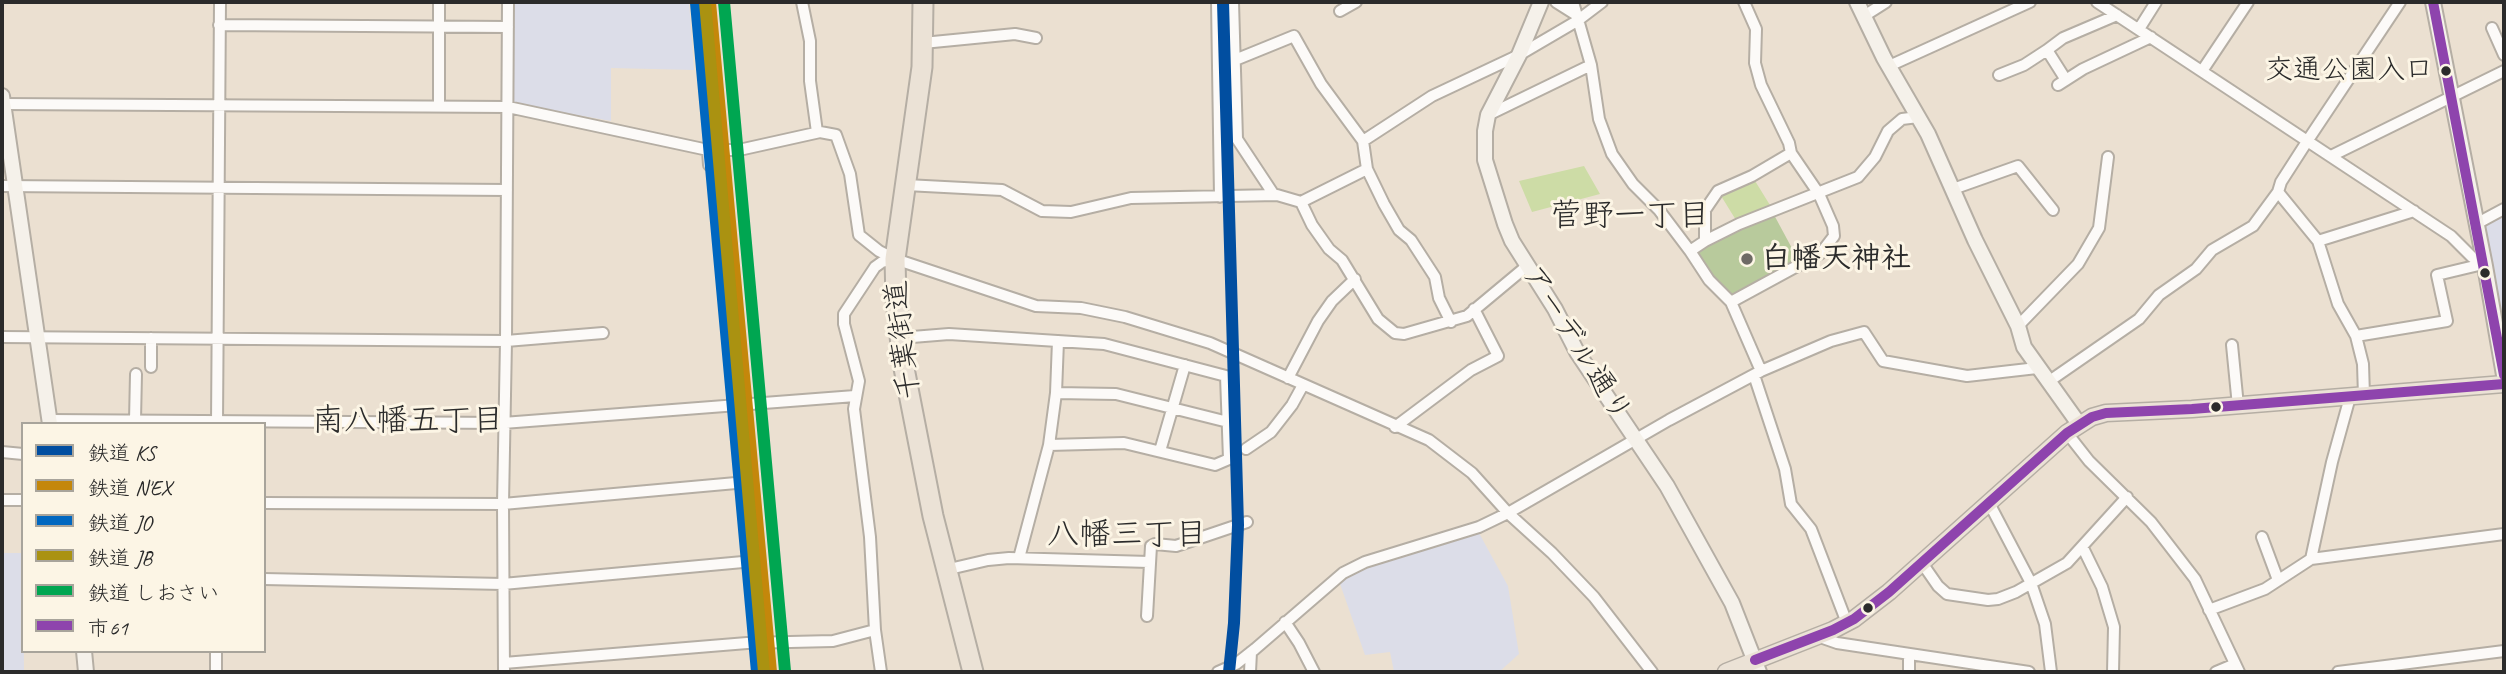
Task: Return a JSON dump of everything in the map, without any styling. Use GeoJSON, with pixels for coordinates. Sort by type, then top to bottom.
{"type":"FeatureCollection","features":[{"type":"Feature","properties":{"kind":"highway","name":"千葉街道"},"geometry":{"type":"LineString","coordinates":[[923,2],[923,43],[895,259],[900,338],[945,570],[973,672]]}},
{"type":"Feature","properties":{"kind":"main road"},"geometry":{"type":"LineString","coordinates":[[1726,672],[1757,666],[1843,625],[1881,599],[2073,429],[2106,413],[2238,406],[2504,384]]}},
{"type":"Feature","properties":{"kind":"street"},"geometry":{"type":"LineString","coordinates":[[219,2],[218,106],[219,188],[217,422],[50,422],[38,337],[8,186],[2,102],[218,106],[508,107],[708,150],[739,150],[817,132],[836,135],[850,173],[859,235],[879,251],[895,259],[1036,306],[1081,308],[1125,317],[1198,339],[1237,354],[1440,447],[1472,473],[1508,513],[1552,553],[1594,597],[1652,672]]}},
{"type":"Feature","properties":{"kind":"street"},"geometry":{"type":"LineString","coordinates":[[439,2],[439,106]]}},
{"type":"Feature","properties":{"kind":"street"},"geometry":{"type":"LineString","coordinates":[[508,2],[503,423],[504,668],[749,643],[833,641],[875,630]]}},
{"type":"Feature","properties":{"kind":"street"},"geometry":{"type":"LineString","coordinates":[[802,2],[810,41],[810,81],[817,132]]}},
{"type":"Feature","properties":{"kind":"street"},"geometry":{"type":"LineString","coordinates":[[1217,2],[1220,197]]}},
{"type":"Feature","properties":{"kind":"street"},"geometry":{"type":"LineString","coordinates":[[1233,2],[1237,139],[1273,195]]}},
{"type":"Feature","properties":{"kind":"street"},"geometry":{"type":"LineString","coordinates":[[1340,10],[1356,2]]}},
{"type":"Feature","properties":{"kind":"street","name":"アーデル通り"},"geometry":{"type":"LineString","coordinates":[[1541,2],[1519,55],[1489,115],[1485,131],[1485,160],[1505,224],[1577,352],[1667,486],[1721,582],[1757,666]]}},
{"type":"Feature","properties":{"kind":"street"},"geometry":{"type":"LineString","coordinates":[[1556,2],[1576,17]]}},
{"type":"Feature","properties":{"kind":"street"},"geometry":{"type":"LineString","coordinates":[[1573,2],[1591,65],[1599,119],[1612,154],[1633,184],[1659,210],[1709,280],[1731,302],[1757,373],[1785,469],[1791,504],[1811,529],[1843,625],[1844,645]]}},
{"type":"Feature","properties":{"kind":"street"},"geometry":{"type":"LineString","coordinates":[[1363,141],[1432,96],[1519,55],[1602,2]]}},
{"type":"Feature","properties":{"kind":"street"},"geometry":{"type":"LineString","coordinates":[[1731,302],[1821,253],[1834,236],[1833,226],[1819,194],[1791,153],[1789,143],[1761,85],[1755,63],[1756,29],[1744,2]]}},
{"type":"Feature","properties":{"kind":"street"},"geometry":{"type":"LineString","coordinates":[[1857,2],[1953,189],[2018,326],[2024,347],[2048,382],[2089,461],[2156,528],[2195,579],[2237,668],[2216,672]]}},
{"type":"Feature","properties":{"kind":"street"},"geometry":{"type":"LineString","coordinates":[[1864,16],[1886,2]]}},
{"type":"Feature","properties":{"kind":"street"},"geometry":{"type":"LineString","coordinates":[[1889,66],[2030,2]]}},
{"type":"Feature","properties":{"kind":"street"},"geometry":{"type":"LineString","coordinates":[[2099,2],[2451,236],[2484,265]]}},
{"type":"Feature","properties":{"kind":"street"},"geometry":{"type":"LineString","coordinates":[[2139,29],[2157,2]]}},
{"type":"Feature","properties":{"kind":"street"},"geometry":{"type":"LineString","coordinates":[[2202,71],[2248,2]]}},
{"type":"Feature","properties":{"kind":"street"},"geometry":{"type":"LineString","coordinates":[[2048,382],[2139,319],[2159,295],[2196,269],[2213,250],[2253,226],[2400,2]]}},
{"type":"Feature","properties":{"kind":"street"},"geometry":{"type":"LineString","coordinates":[[2433,2],[2504,374]]}},
{"type":"Feature","properties":{"kind":"street"},"geometry":{"type":"LineString","coordinates":[[1999,75],[2024,65],[2063,38],[2117,15]]}},
{"type":"Feature","properties":{"kind":"street"},"geometry":{"type":"LineString","coordinates":[[219,25],[508,27]]}},
{"type":"Feature","properties":{"kind":"street"},"geometry":{"type":"LineString","coordinates":[[2492,28],[2504,55]]}},
{"type":"Feature","properties":{"kind":"street"},"geometry":{"type":"LineString","coordinates":[[923,43],[1015,34],[1036,38]]}},
{"type":"Feature","properties":{"kind":"street"},"geometry":{"type":"LineString","coordinates":[[1234,60],[1293,36],[1321,83],[1363,141],[1367,169],[1399,230],[1411,240],[1435,277],[1439,298],[1451,321]]}},
{"type":"Feature","properties":{"kind":"street"},"geometry":{"type":"LineString","coordinates":[[2047,50],[2062,82],[2151,37]]}},
{"type":"Feature","properties":{"kind":"street"},"geometry":{"type":"LineString","coordinates":[[1489,115],[1591,65]]}},
{"type":"Feature","properties":{"kind":"street"},"geometry":{"type":"LineString","coordinates":[[2331,156],[2504,71]]}},
{"type":"Feature","properties":{"kind":"street"},"geometry":{"type":"LineString","coordinates":[[1690,251],[1705,241],[1773,210],[1819,194],[1864,173],[1888,131],[1902,119],[1918,117]]}},
{"type":"Feature","properties":{"kind":"street"},"geometry":{"type":"LineString","coordinates":[[708,150],[709,165]]}},
{"type":"Feature","properties":{"kind":"street"},"geometry":{"type":"LineString","coordinates":[[1705,241],[1705,210],[1718,191],[1752,176],[1791,153]]}},
{"type":"Feature","properties":{"kind":"street"},"geometry":{"type":"LineString","coordinates":[[2018,326],[2078,264],[2099,228],[2108,157]]}},
{"type":"Feature","properties":{"kind":"street"},"geometry":{"type":"LineString","coordinates":[[1953,189],[2018,166],[2053,210]]}},
{"type":"Feature","properties":{"kind":"street"},"geometry":{"type":"LineString","coordinates":[[906,185],[1002,190],[1042,211],[1071,212],[1130,198],[1273,195],[1301,202],[1367,169]]}},
{"type":"Feature","properties":{"kind":"street"},"geometry":{"type":"LineString","coordinates":[[8,186],[507,190]]}},
{"type":"Feature","properties":{"kind":"street"},"geometry":{"type":"LineString","coordinates":[[2278,191],[2318,241],[2338,304],[2356,337],[2363,364],[2357,397],[2332,462],[2311,559]]}},
{"type":"Feature","properties":{"kind":"street"},"geometry":{"type":"LineString","coordinates":[[1301,202],[1312,225],[1355,278],[1378,318],[1395,333],[1404,334],[1467,316],[1527,266]]}},
{"type":"Feature","properties":{"kind":"street"},"geometry":{"type":"LineString","coordinates":[[2476,224],[2504,209]]}},
{"type":"Feature","properties":{"kind":"street"},"geometry":{"type":"LineString","coordinates":[[2318,241],[2414,211]]}},
{"type":"Feature","properties":{"kind":"street"},"geometry":{"type":"LineString","coordinates":[[881,672],[875,630],[870,537],[854,409],[859,381],[844,324],[844,314],[881,261],[895,259]]}},
{"type":"Feature","properties":{"kind":"street"},"geometry":{"type":"LineString","coordinates":[[2356,337],[2447,321],[2437,275],[2484,265]]}},
{"type":"Feature","properties":{"kind":"street"},"geometry":{"type":"LineString","coordinates":[[1288,377],[1318,321],[1332,301],[1355,278]]}},
{"type":"Feature","properties":{"kind":"street"},"geometry":{"type":"LineString","coordinates":[[1395,427],[1471,370],[1498,356],[1474,309]]}},
{"type":"Feature","properties":{"kind":"street"},"geometry":{"type":"LineString","coordinates":[[2,337],[506,341],[603,332]]}},
{"type":"Feature","properties":{"kind":"street"},"geometry":{"type":"LineString","coordinates":[[1218,672],[1236,664],[1327,585],[1365,562],[1454,536],[1508,513],[1757,373],[1831,341],[1864,332],[1883,361],[1967,376],[2037,368]]}},
{"type":"Feature","properties":{"kind":"street"},"geometry":{"type":"LineString","coordinates":[[900,338],[949,334],[1104,344],[1226,376],[1229,459],[1215,465],[1124,443],[1049,445]]}},
{"type":"Feature","properties":{"kind":"street"},"geometry":{"type":"LineString","coordinates":[[151,338],[151,367]]}},
{"type":"Feature","properties":{"kind":"street"},"geometry":{"type":"LineString","coordinates":[[1019,558],[1049,445],[1056,393],[1058,341]]}},
{"type":"Feature","properties":{"kind":"street"},"geometry":{"type":"LineString","coordinates":[[2232,345],[2238,406]]}},
{"type":"Feature","properties":{"kind":"street"},"geometry":{"type":"LineString","coordinates":[[1160,451],[1185,365]]}},
{"type":"Feature","properties":{"kind":"street"},"geometry":{"type":"LineString","coordinates":[[135,420],[136,373]]}},
{"type":"Feature","properties":{"kind":"street"},"geometry":{"type":"LineString","coordinates":[[1246,449],[1271,432],[1292,405],[1303,385]]}},
{"type":"Feature","properties":{"kind":"street"},"geometry":{"type":"LineString","coordinates":[[1056,393],[1116,394],[1228,422]]}},
{"type":"Feature","properties":{"kind":"street"},"geometry":{"type":"LineString","coordinates":[[266,422],[503,423],[855,396]]}},
{"type":"Feature","properties":{"kind":"street"},"geometry":{"type":"LineString","coordinates":[[2,452],[21,454]]}},
{"type":"Feature","properties":{"kind":"street"},"geometry":{"type":"LineString","coordinates":[[266,503],[503,504],[736,483]]}},
{"type":"Feature","properties":{"kind":"street"},"geometry":{"type":"LineString","coordinates":[[1922,563],[1947,594],[1989,600],[2016,592],[2056,571],[2083,548],[2127,497]]}},
{"type":"Feature","properties":{"kind":"street"},"geometry":{"type":"LineString","coordinates":[[2,500],[21,500]]}},
{"type":"Feature","properties":{"kind":"street"},"geometry":{"type":"LineString","coordinates":[[1989,503],[2031,583],[2045,624],[2051,672]]}},
{"type":"Feature","properties":{"kind":"street"},"geometry":{"type":"LineString","coordinates":[[1147,616],[1151,547],[1156,544],[1177,545],[1247,522]]}},
{"type":"Feature","properties":{"kind":"street"},"geometry":{"type":"LineString","coordinates":[[2209,610],[2250,596],[2311,559],[2504,534]]}},
{"type":"Feature","properties":{"kind":"street"},"geometry":{"type":"LineString","coordinates":[[2262,537],[2278,580]]}},
{"type":"Feature","properties":{"kind":"street"},"geometry":{"type":"LineString","coordinates":[[2083,548],[2102,587],[2114,627],[2113,672]]}},
{"type":"Feature","properties":{"kind":"street"},"geometry":{"type":"LineString","coordinates":[[945,570],[988,560],[1019,558],[1149,562]]}},
{"type":"Feature","properties":{"kind":"street"},"geometry":{"type":"LineString","coordinates":[[266,579],[503,584],[743,562]]}},
{"type":"Feature","properties":{"kind":"street"},"geometry":{"type":"LineString","coordinates":[[1285,622],[1314,672]]}},
{"type":"Feature","properties":{"kind":"street"},"geometry":{"type":"LineString","coordinates":[[1817,636],[1844,645],[2029,672]]}},
{"type":"Feature","properties":{"kind":"street"},"geometry":{"type":"LineString","coordinates":[[2338,672],[2504,651]]}},
{"type":"Feature","properties":{"kind":"street"},"geometry":{"type":"LineString","coordinates":[[1250,672],[1251,652]]}},
{"type":"Feature","properties":{"kind":"street"},"geometry":{"type":"LineString","coordinates":[[84,653],[86,672]]}},
{"type":"Feature","properties":{"kind":"street"},"geometry":{"type":"LineString","coordinates":[[216,653],[216,672]]}},
{"type":"Feature","properties":{"kind":"street"},"geometry":{"type":"LineString","coordinates":[[1909,654],[1909,672]]}},
{"type":"Feature","properties":{"kind":"shaded area"},"geometry":{"type":"Polygon","coordinates":[[[514,2],[689,2],[694,70],[611,68],[611,121],[514,104],[514,2]]]}},
{"type":"Feature","properties":{"kind":"shaded area"},"geometry":{"type":"Polygon","coordinates":[[[2504,213],[2504,330],[2483,223],[2504,213]]]}},
{"type":"Feature","properties":{"kind":"shaded area"},"geometry":{"type":"Polygon","coordinates":[[[1479,533],[1508,586],[1519,654],[1499,672],[1394,672],[1390,652],[1365,655],[1339,581],[1372,564],[1479,533]]]}},
{"type":"Feature","properties":{"kind":"shaded area"},"geometry":{"type":"Polygon","coordinates":[[[2,553],[21,553],[21,653],[24,653],[24,672],[2,672],[2,553]]]}},
{"type":"Feature","properties":{"kind":"green space"},"geometry":{"type":"Polygon","coordinates":[[[1584,166],[1600,194],[1532,212],[1519,181],[1584,166]]]}},
{"type":"Feature","properties":{"kind":"green space"},"geometry":{"type":"Polygon","coordinates":[[[1752,176],[1773,210],[1739,225],[1718,191],[1752,176]]]}},
{"type":"Feature","properties":{"kind":"green space","name":"白幡天神社"},"geometry":{"type":"Polygon","coordinates":[[[1773,213],[1801,265],[1731,302],[1690,251],[1773,213]]]}},
{"type":"Feature","properties":{"kind":"rail line","name":"JB"},"geometry":{"type":"LineString","coordinates":[[705,2],[764,672]]}},
{"type":"Feature","properties":{"kind":"rail line","name":"N'EX"},"geometry":{"type":"LineString","coordinates":[[710,2],[771,672]]}},
{"type":"Feature","properties":{"kind":"rail line","name":"しおさい"},"geometry":{"type":"LineString","coordinates":[[724,2],[785,671]]}},
{"type":"Feature","properties":{"kind":"rail line","name":"KS"},"geometry":{"type":"LineString","coordinates":[[1223,2],[1238,525],[1229,672]]}},
{"type":"Feature","properties":{"kind":"rail line","name":"JO"},"geometry":{"type":"LineString","coordinates":[[696,3],[757,672]]}},
{"type":"Feature","properties":{"kind":"transit line","name":"市61"},"geometry":{"type":"LineString","coordinates":[[2433,2],[2504,375]]}},
{"type":"Feature","properties":{"kind":"transit line","name":"市61"},"geometry":{"type":"LineString","coordinates":[[1755,660],[1833,630],[1854,619],[1889,592],[2067,433],[2092,417],[2106,413],[2192,409],[2504,384]]}},
{"type":"Feature","properties":{"kind":"place","name":"交通公園入口"},"geometry":{"type":"Point","coordinates":[2446,71]}},
{"type":"Feature","properties":{"kind":"place","name":"白幡天神社"},"geometry":{"type":"Point","coordinates":[1747,259]}},
{"type":"Feature","properties":{"kind":"district","name":"菅野一丁目"},"geometry":{"type":"Point","coordinates":[1630,217]}},
{"type":"Feature","properties":{"kind":"district","name":"南八幡五丁目"},"geometry":{"type":"Point","coordinates":[408,422]}},
{"type":"Feature","properties":{"kind":"district","name":"八幡三丁目"},"geometry":{"type":"Point","coordinates":[1127,536]}}]}
